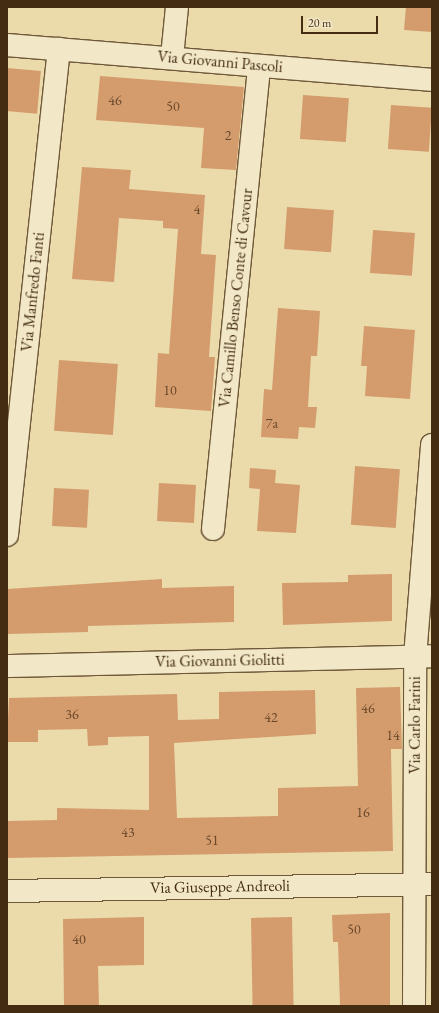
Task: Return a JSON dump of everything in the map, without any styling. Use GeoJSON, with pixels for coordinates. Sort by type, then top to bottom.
{"type":"FeatureCollection","features":[{"type":"Feature","properties":{"kind":"street"},"geometry":{"type":"LineString","coordinates":[[172,57],[177,7]]}},
{"type":"Feature","properties":{"kind":"street","name":"Via Giovanni Pascoli"},"geometry":{"type":"LineString","coordinates":[[7,45],[172,57],[259,66],[432,80]]}},
{"type":"Feature","properties":{"kind":"street","name":"Via Manfredo Fanti"},"geometry":{"type":"LineString","coordinates":[[7,535],[60,49]]}},
{"type":"Feature","properties":{"kind":"street","name":"Via Camillo Benso Conte di Cavour"},"geometry":{"type":"LineString","coordinates":[[213,529],[259,66]]}},
{"type":"Feature","properties":{"kind":"street","name":"Via Carlo Farini"},"geometry":{"type":"LineString","coordinates":[[414,1006],[423,884],[424,657],[432,445]]}},
{"type":"Feature","properties":{"kind":"street","name":"Via Giovanni Giolitti"},"geometry":{"type":"LineString","coordinates":[[7,666],[424,657]]}},
{"type":"Feature","properties":{"kind":"street","name":"Via Giuseppe Andreoli"},"geometry":{"type":"LineString","coordinates":[[7,891],[423,884]]}},
{"type":"Feature","properties":{"kind":"building"},"geometry":{"type":"Polygon","coordinates":[[[406,7],[432,7],[432,32],[404,30],[406,7]]]}},
{"type":"Feature","properties":{"kind":"building"},"geometry":{"type":"Polygon","coordinates":[[[7,68],[41,71],[37,114],[7,111],[7,68]]]}},
{"type":"Feature","properties":{"kind":"building"},"geometry":{"type":"Polygon","coordinates":[[[100,76],[244,87],[236,170],[201,168],[204,128],[96,120],[100,76]]]}},
{"type":"Feature","properties":{"kind":"building"},"geometry":{"type":"Polygon","coordinates":[[[303,95],[349,98],[346,142],[300,139],[303,95]]]}},
{"type":"Feature","properties":{"kind":"building"},"geometry":{"type":"Polygon","coordinates":[[[391,105],[432,108],[429,152],[388,149],[391,105]]]}},
{"type":"Feature","properties":{"kind":"building"},"geometry":{"type":"Polygon","coordinates":[[[82,167],[131,170],[129,189],[205,195],[201,254],[216,255],[209,357],[215,357],[211,411],[155,407],[158,353],[169,354],[178,229],[163,228],[163,221],[119,218],[114,282],[72,279],[82,167]]]}},
{"type":"Feature","properties":{"kind":"building"},"geometry":{"type":"Polygon","coordinates":[[[287,207],[334,210],[331,252],[284,249],[287,207]]]}},
{"type":"Feature","properties":{"kind":"building"},"geometry":{"type":"Polygon","coordinates":[[[373,230],[415,233],[412,276],[370,273],[373,230]]]}},
{"type":"Feature","properties":{"kind":"building"},"geometry":{"type":"Polygon","coordinates":[[[278,308],[320,311],[317,356],[311,356],[308,407],[317,407],[315,428],[299,427],[298,439],[261,437],[264,389],[272,390],[278,308]]]}},
{"type":"Feature","properties":{"kind":"building"},"geometry":{"type":"Polygon","coordinates":[[[364,326],[415,330],[410,399],[365,396],[367,366],[361,366],[364,326]]]}},
{"type":"Feature","properties":{"kind":"building"},"geometry":{"type":"Polygon","coordinates":[[[59,360],[118,364],[113,435],[54,431],[59,360]]]}},
{"type":"Feature","properties":{"kind":"building"},"geometry":{"type":"Polygon","coordinates":[[[355,466],[400,469],[396,528],[351,525],[355,466]]]}},
{"type":"Feature","properties":{"kind":"building"},"geometry":{"type":"Polygon","coordinates":[[[250,468],[276,470],[275,483],[300,485],[296,533],[257,531],[260,489],[249,488],[250,468]]]}},
{"type":"Feature","properties":{"kind":"building"},"geometry":{"type":"Polygon","coordinates":[[[159,483],[196,485],[194,523],[157,521],[159,483]]]}},
{"type":"Feature","properties":{"kind":"building"},"geometry":{"type":"Polygon","coordinates":[[[54,488],[89,490],[87,528],[52,526],[54,488]]]}},
{"type":"Feature","properties":{"kind":"building"},"geometry":{"type":"Polygon","coordinates":[[[392,574],[392,621],[283,625],[282,583],[348,582],[348,575],[392,574]]]}},
{"type":"Feature","properties":{"kind":"building"},"geometry":{"type":"Polygon","coordinates":[[[162,579],[162,588],[234,586],[234,622],[88,626],[88,632],[7,634],[7,589],[162,579]]]}},
{"type":"Feature","properties":{"kind":"building"},"geometry":{"type":"Polygon","coordinates":[[[400,687],[402,749],[391,749],[393,851],[7,858],[7,821],[57,820],[57,808],[149,810],[149,736],[108,737],[108,745],[88,746],[87,729],[38,730],[38,742],[7,742],[9,698],[177,694],[178,720],[219,719],[219,692],[315,690],[316,734],[174,743],[177,818],[278,816],[278,788],[358,786],[356,688],[400,687]]]}},
{"type":"Feature","properties":{"kind":"building"},"geometry":{"type":"Polygon","coordinates":[[[390,913],[390,1006],[340,1006],[338,942],[333,942],[332,915],[390,913]]]}},
{"type":"Feature","properties":{"kind":"building"},"geometry":{"type":"Polygon","coordinates":[[[144,917],[144,965],[98,966],[99,1006],[64,1006],[63,919],[144,917]]]}},
{"type":"Feature","properties":{"kind":"building"},"geometry":{"type":"Polygon","coordinates":[[[292,917],[294,1006],[253,1006],[251,918],[292,917]]]}}]}
